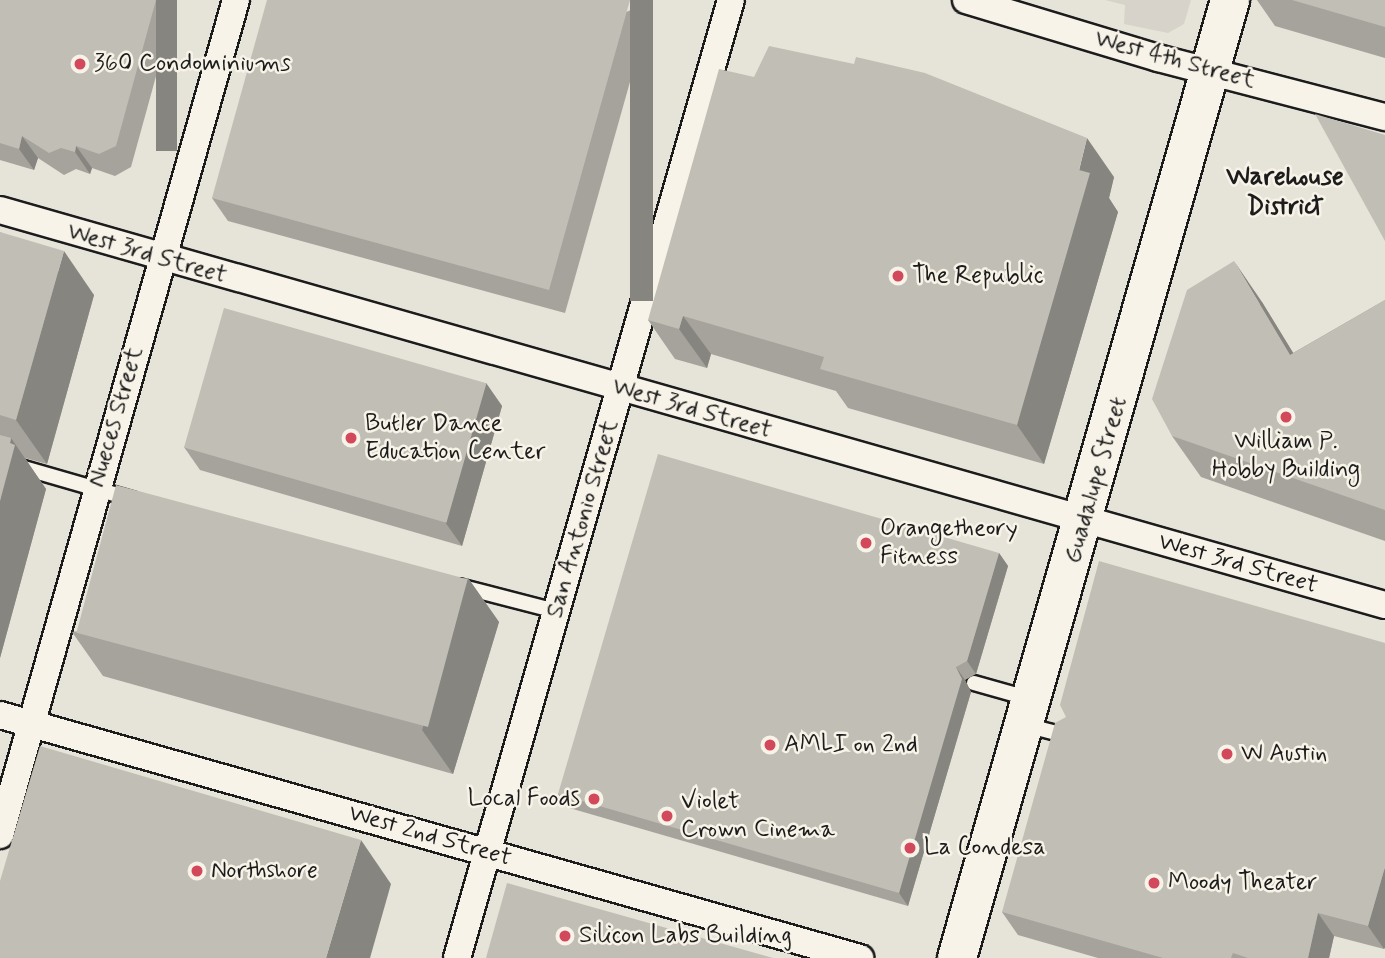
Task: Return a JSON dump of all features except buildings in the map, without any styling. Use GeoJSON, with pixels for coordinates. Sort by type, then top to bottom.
{"type":"FeatureCollection","features":[{"type":"Feature","properties":{"kind":"main road","name":"Guadalupe Street"},"geometry":{"type":"LineString","coordinates":[[957,958],[1084,521],[1230,0]]}},
{"type":"Feature","properties":{"kind":"street","name":"Nueces Street"},"geometry":{"type":"LineString","coordinates":[[0,835],[33,724],[160,258],[236,0]]}},
{"type":"Feature","properties":{"kind":"street","name":"San Antonio Street"},"geometry":{"type":"LineString","coordinates":[[457,958],[731,0]]}},
{"type":"Feature","properties":{"kind":"street","name":"West 4th Street"},"geometry":{"type":"LineString","coordinates":[[966,0],[1385,117]]}},
{"type":"Feature","properties":{"kind":"street","name":"West 3rd Street"},"geometry":{"type":"LineString","coordinates":[[0,210],[160,258],[1385,606]]}},
{"type":"Feature","properties":{"kind":"street","name":"West 2nd Street"},"geometry":{"type":"LineString","coordinates":[[0,715],[860,958]]}},
{"type":"Feature","properties":{"kind":"lane"},"geometry":{"type":"LineString","coordinates":[[0,461],[148,504]]}},
{"type":"Feature","properties":{"kind":"lane"},"geometry":{"type":"LineString","coordinates":[[440,581],[556,611]]}},
{"type":"Feature","properties":{"kind":"lane"},"geometry":{"type":"LineString","coordinates":[[974,682],[1073,737]]}},
{"type":"Feature","properties":{"kind":"shaded area"},"geometry":{"type":"Polygon","coordinates":[[[0,0],[1385,0],[1385,958],[0,958],[0,0]]]}},
{"type":"Feature","properties":{"kind":"shaded area"},"geometry":{"type":"Polygon","coordinates":[[[1105,0],[1191,0],[1184,24],[1168,33],[1124,24],[1125,5],[1105,0]]]}},
{"type":"Feature","properties":{"kind":"place","name":"360 Condominiums"},"geometry":{"type":"Point","coordinates":[80,64]}},
{"type":"Feature","properties":{"kind":"place","name":"The Republic"},"geometry":{"type":"Point","coordinates":[898,276]}},
{"type":"Feature","properties":{"kind":"place","name":"William P. Hobby Building"},"geometry":{"type":"Point","coordinates":[1286,417]}},
{"type":"Feature","properties":{"kind":"place","name":"Butler Dance Education Center"},"geometry":{"type":"Point","coordinates":[351,438]}},
{"type":"Feature","properties":{"kind":"place","name":"Orangetheory Fitness"},"geometry":{"type":"Point","coordinates":[866,543]}},
{"type":"Feature","properties":{"kind":"place","name":"AMLI on 2nd"},"geometry":{"type":"Point","coordinates":[770,745]}},
{"type":"Feature","properties":{"kind":"place","name":"W Austin"},"geometry":{"type":"Point","coordinates":[1227,754]}},
{"type":"Feature","properties":{"kind":"place","name":"Local Foods"},"geometry":{"type":"Point","coordinates":[594,799]}},
{"type":"Feature","properties":{"kind":"place","name":"Violet Crown Cinema"},"geometry":{"type":"Point","coordinates":[667,816]}},
{"type":"Feature","properties":{"kind":"place","name":"La Condesa"},"geometry":{"type":"Point","coordinates":[910,848]}},
{"type":"Feature","properties":{"kind":"place","name":"Northshore"},"geometry":{"type":"Point","coordinates":[197,871]}},
{"type":"Feature","properties":{"kind":"place","name":"Moody Theater"},"geometry":{"type":"Point","coordinates":[1154,883]}},
{"type":"Feature","properties":{"kind":"place","name":"Silicon Labs Building"},"geometry":{"type":"Point","coordinates":[565,936]}},
{"type":"Feature","properties":{"kind":"district","name":"Warehouse District"},"geometry":{"type":"Point","coordinates":[1285,193]}}]}
